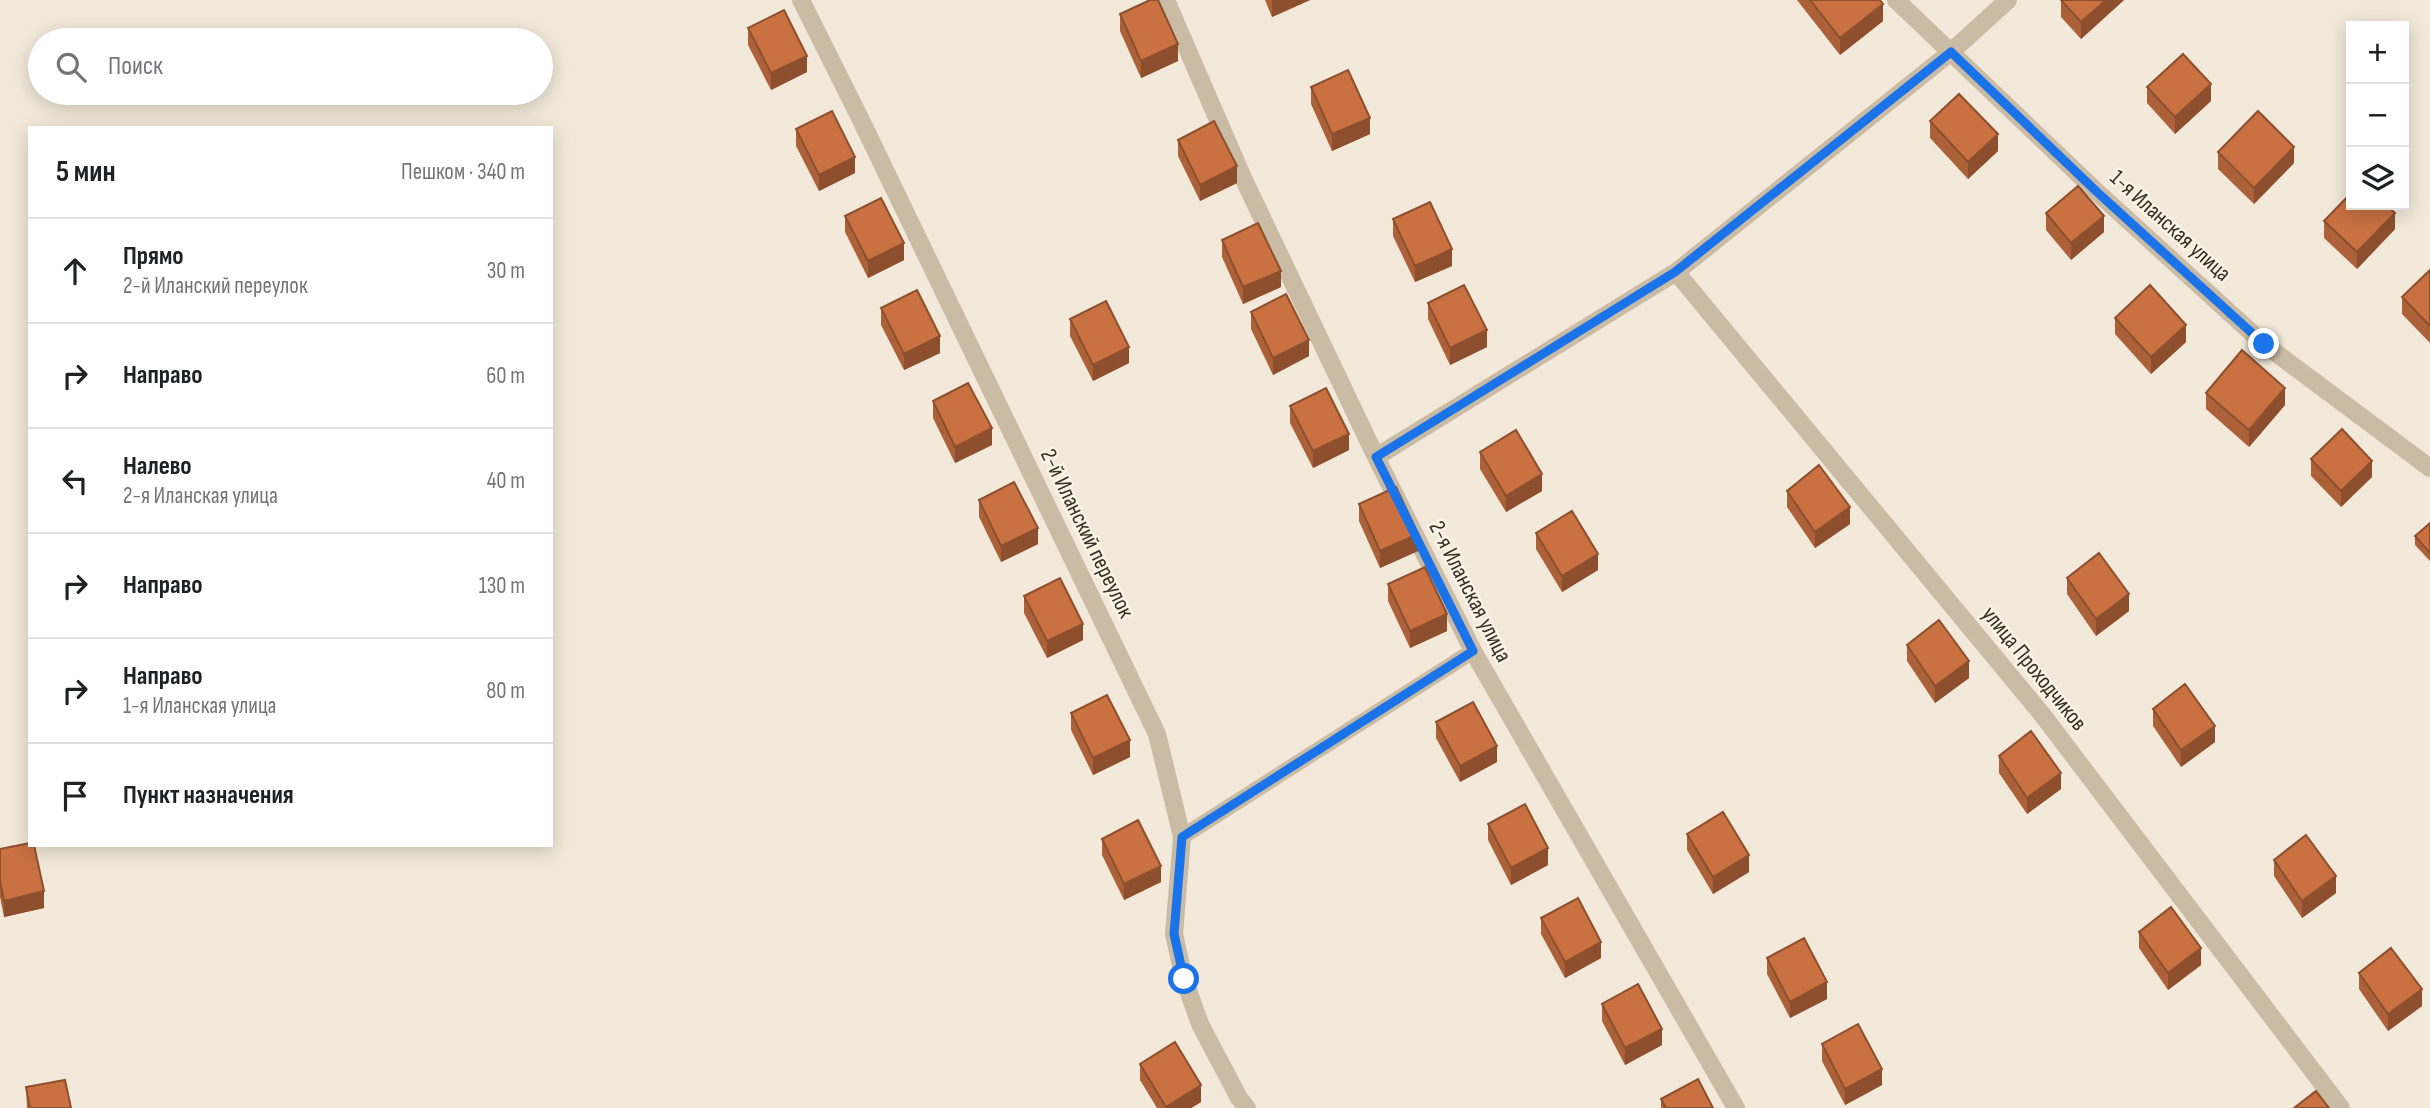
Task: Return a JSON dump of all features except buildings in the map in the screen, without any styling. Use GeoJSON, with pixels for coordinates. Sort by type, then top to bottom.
{"type":"FeatureCollection","features":[{"type":"Feature","properties":{"kind":"street","name":"2-й Иланский переулок"},"geometry":{"type":"LineString","coordinates":[[801,0],[866,128],[1157,734],[1182,837],[1174,934],[1184,979],[1200,1024],[1247,1108]]}},
{"type":"Feature","properties":{"kind":"street","name":"2-я Иланская улица"},"geometry":{"type":"LineString","coordinates":[[1166,0],[1244,180],[1376,457],[1473,651],[1736,1108]]}},
{"type":"Feature","properties":{"kind":"street","name":"1-я Иланская улица"},"geometry":{"type":"LineString","coordinates":[[1896,0],[2097,192],[2264,344],[2430,468]]}},
{"type":"Feature","properties":{"kind":"street"},"geometry":{"type":"LineString","coordinates":[[1376,457],[1675,272],[1951,52],[2008,0]]}},
{"type":"Feature","properties":{"kind":"street","name":"улица Проходчиков"},"geometry":{"type":"LineString","coordinates":[[1675,272],[2041,712],[2341,1108]]}},
{"type":"Feature","properties":{"kind":"lane"},"geometry":{"type":"LineString","coordinates":[[1182,837],[1473,651]]}},
{"type":"Feature","properties":{"kind":"route"},"geometry":{"type":"LineString","coordinates":[[1184,979],[1174,934],[1182,837],[1473,651],[1376,457],[1675,272],[1951,52],[2097,192],[2264,344]]}}]}
